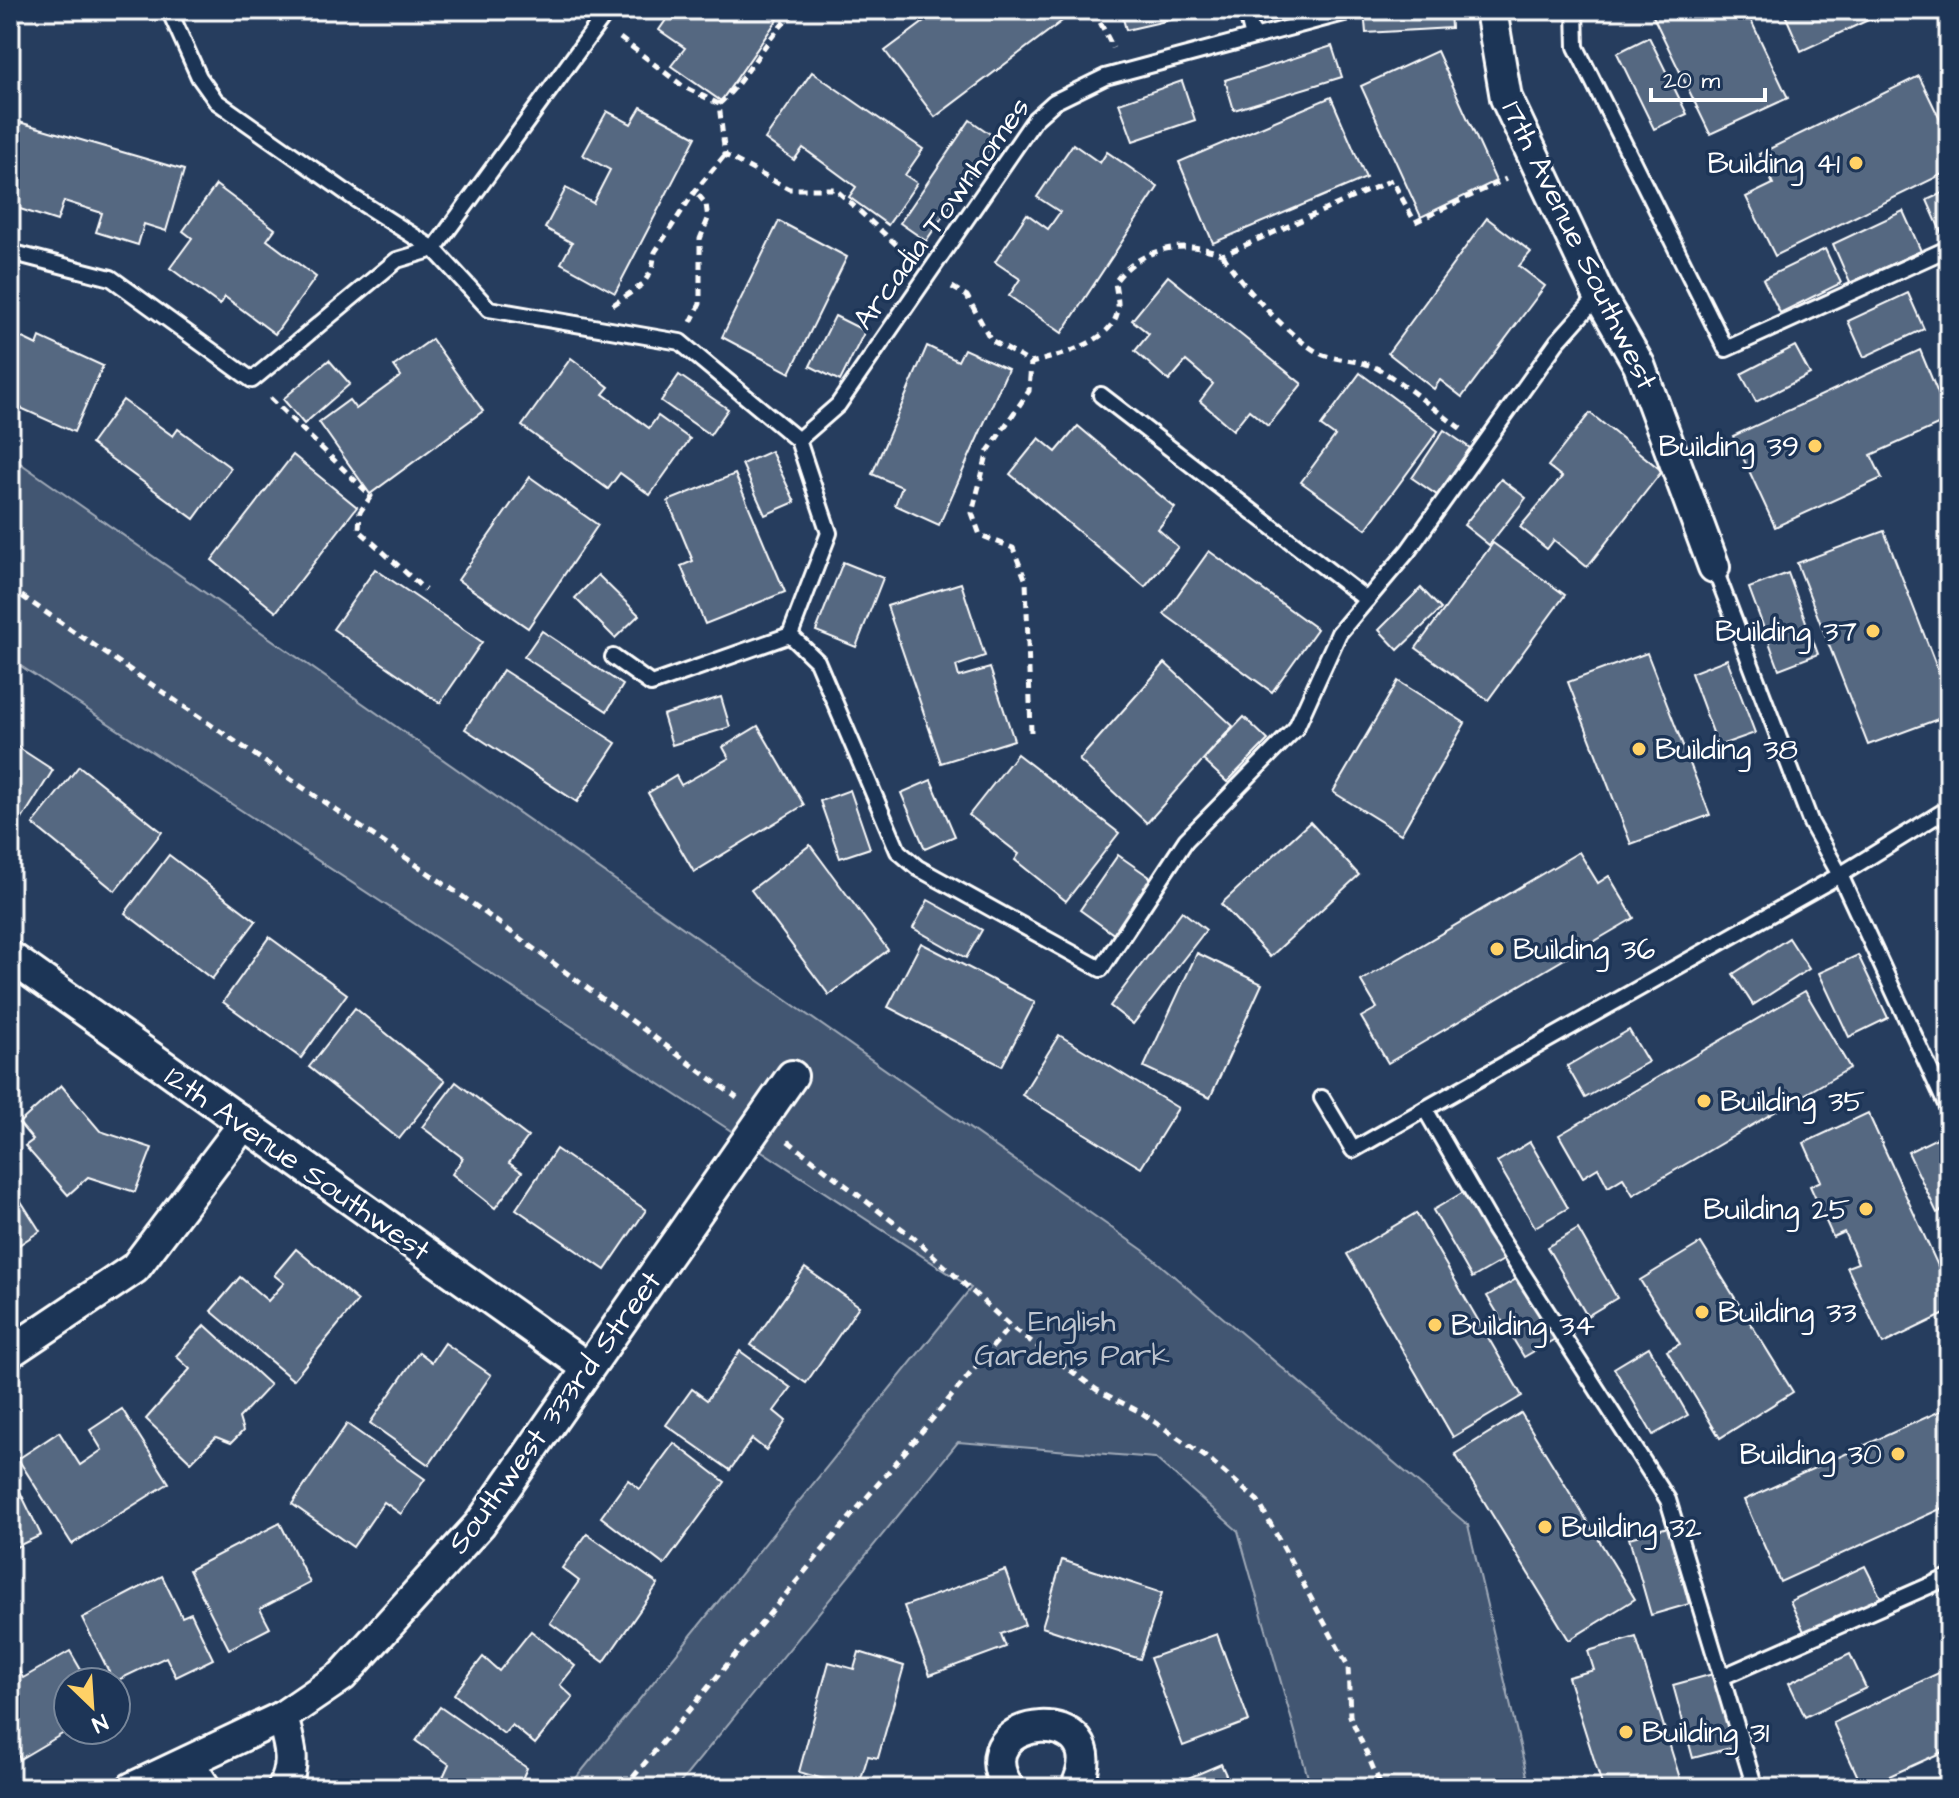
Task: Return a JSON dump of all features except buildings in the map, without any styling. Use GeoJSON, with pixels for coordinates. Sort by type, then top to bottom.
{"type":"FeatureCollection","features":[{"type":"Feature","properties":{"kind":"street","name":"17th Avenue Southwest"},"geometry":{"type":"LineString","coordinates":[[1491,10],[1506,98],[1599,295],[1639,365],[1657,405],[1714,567]]}},
{"type":"Feature","properties":{"kind":"street","name":"12th Avenue Southwest"},"geometry":{"type":"LineString","coordinates":[[10,957],[588,1368]]}},
{"type":"Feature","properties":{"kind":"street","name":"Southwest 333rd Street"},"geometry":{"type":"LineString","coordinates":[[132,1788],[282,1717],[342,1676],[480,1524],[792,1076]]}},
{"type":"Feature","properties":{"kind":"street"},"geometry":{"type":"LineString","coordinates":[[10,1352],[135,1268],[243,1125]]}},
{"type":"Feature","properties":{"kind":"street"},"geometry":{"type":"LineString","coordinates":[[282,1717],[292,1754],[291,1771],[283,1788]]}},
{"type":"Feature","properties":{"kind":"street"},"geometry":{"type":"LineString","coordinates":[[1008,1788],[1001,1767],[1009,1740],[1032,1725],[1047,1724],[1061,1728],[1080,1749],[1083,1763],[1076,1788]]}},
{"type":"Feature","properties":{"kind":"street"},"geometry":{"type":"LineString","coordinates":[[188,1762],[205,1788]]}},
{"type":"Feature","properties":{"kind":"lane"},"geometry":{"type":"LineString","coordinates":[[169,10],[199,77],[216,101],[357,200],[434,249],[489,309],[680,342],[798,440],[829,533],[790,635],[651,684],[613,657]]}},
{"type":"Feature","properties":{"kind":"lane"},"geometry":{"type":"LineString","coordinates":[[1246,10],[1253,37]]}},
{"type":"Feature","properties":{"kind":"lane","name":"Arcadia Townhomes"},"geometry":{"type":"LineString","coordinates":[[798,440],[838,405],[926,272],[1035,119],[1075,90],[1125,71],[1355,10]]}},
{"type":"Feature","properties":{"kind":"lane"},"geometry":{"type":"LineString","coordinates":[[1575,10],[1576,47],[1726,349],[1949,248]]}},
{"type":"Feature","properties":{"kind":"lane"},"geometry":{"type":"LineString","coordinates":[[10,252],[111,278],[252,380],[397,260],[434,249],[603,16]]}},
{"type":"Feature","properties":{"kind":"lane"},"geometry":{"type":"LineString","coordinates":[[790,635],[817,661],[898,851],[918,868],[1101,969],[1186,840],[1296,728],[1339,633],[1408,551],[1557,342],[1599,295]]}},
{"type":"Feature","properties":{"kind":"lane"},"geometry":{"type":"LineString","coordinates":[[1101,395],[1367,600]]}},
{"type":"Feature","properties":{"kind":"lane"},"geometry":{"type":"LineString","coordinates":[[1714,567],[1811,823],[1840,875],[1949,1111]]}},
{"type":"Feature","properties":{"kind":"lane"},"geometry":{"type":"LineString","coordinates":[[1322,1098],[1353,1150],[1840,875],[1949,808]]}},
{"type":"Feature","properties":{"kind":"lane"},"geometry":{"type":"LineString","coordinates":[[1425,1109],[1494,1229],[1668,1500],[1755,1788]]}},
{"type":"Feature","properties":{"kind":"lane"},"geometry":{"type":"LineString","coordinates":[[1722,1677],[1949,1577]]}},
{"type":"Feature","properties":{"kind":"path"},"geometry":{"type":"LineString","coordinates":[[585,324],[643,284],[652,270],[655,252],[695,191],[725,155],[719,104],[749,72],[774,34],[798,10]]}},
{"type":"Feature","properties":{"kind":"path"},"geometry":{"type":"LineString","coordinates":[[1094,10],[1125,71]]}},
{"type":"Feature","properties":{"kind":"path"},"geometry":{"type":"LineString","coordinates":[[603,16],[684,87],[719,104]]}},
{"type":"Feature","properties":{"kind":"path"},"geometry":{"type":"LineString","coordinates":[[1223,255],[1392,180],[1415,222],[1501,185],[1532,153]]}},
{"type":"Feature","properties":{"kind":"path"},"geometry":{"type":"LineString","coordinates":[[725,155],[789,189],[835,189],[926,272],[967,296],[991,340],[1031,363]]}},
{"type":"Feature","properties":{"kind":"path"},"geometry":{"type":"LineString","coordinates":[[680,342],[700,304],[700,239],[708,219],[706,204],[695,191]]}},
{"type":"Feature","properties":{"kind":"path"},"geometry":{"type":"LineString","coordinates":[[1031,363],[1093,339],[1112,325],[1119,310],[1115,282],[1126,266],[1180,245],[1202,245],[1223,255],[1251,293],[1308,347],[1326,356],[1356,358],[1381,370],[1483,445]]}},
{"type":"Feature","properties":{"kind":"path"},"geometry":{"type":"LineString","coordinates":[[1031,363],[1029,391],[988,451],[972,513],[980,535],[1013,548],[1026,581],[1031,732]]}},
{"type":"Feature","properties":{"kind":"path"},"geometry":{"type":"LineString","coordinates":[[252,380],[371,496],[360,512],[359,530],[425,590]]}},
{"type":"Feature","properties":{"kind":"path"},"geometry":{"type":"LineString","coordinates":[[10,588],[462,896],[914,1238],[1010,1326],[1097,1390],[1142,1413],[1210,1460],[1258,1501],[1348,1666],[1350,1716],[1382,1788]]}},
{"type":"Feature","properties":{"kind":"path"},"geometry":{"type":"LineString","coordinates":[[624,1788],[1010,1326]]}},
{"type":"Feature","properties":{"kind":"green space","name":"English Gardens Park"},"geometry":{"type":"Polygon","coordinates":[[[10,456],[1143,1250],[1468,1525],[1530,1788],[1311,1788],[1238,1531],[1155,1458],[958,1442],[676,1788],[568,1788],[971,1288],[10,659],[10,456]]]}},
{"type":"Feature","properties":{"kind":"place","name":"Building 41"},"geometry":{"type":"Point","coordinates":[1856,163]}},
{"type":"Feature","properties":{"kind":"place","name":"Building 39"},"geometry":{"type":"Point","coordinates":[1815,446]}},
{"type":"Feature","properties":{"kind":"place","name":"Building 37"},"geometry":{"type":"Point","coordinates":[1873,631]}},
{"type":"Feature","properties":{"kind":"place","name":"Building 38"},"geometry":{"type":"Point","coordinates":[1639,749]}},
{"type":"Feature","properties":{"kind":"place","name":"Building 36"},"geometry":{"type":"Point","coordinates":[1497,949]}},
{"type":"Feature","properties":{"kind":"place","name":"Building 35"},"geometry":{"type":"Point","coordinates":[1704,1101]}},
{"type":"Feature","properties":{"kind":"place","name":"Building 25"},"geometry":{"type":"Point","coordinates":[1866,1209]}},
{"type":"Feature","properties":{"kind":"place","name":"Building 33"},"geometry":{"type":"Point","coordinates":[1702,1312]}},
{"type":"Feature","properties":{"kind":"place","name":"Building 34"},"geometry":{"type":"Point","coordinates":[1435,1325]}},
{"type":"Feature","properties":{"kind":"place","name":"Building 30"},"geometry":{"type":"Point","coordinates":[1898,1454]}},
{"type":"Feature","properties":{"kind":"place","name":"Building 32"},"geometry":{"type":"Point","coordinates":[1545,1527]}},
{"type":"Feature","properties":{"kind":"place","name":"Building 31"},"geometry":{"type":"Point","coordinates":[1626,1732]}}]}
